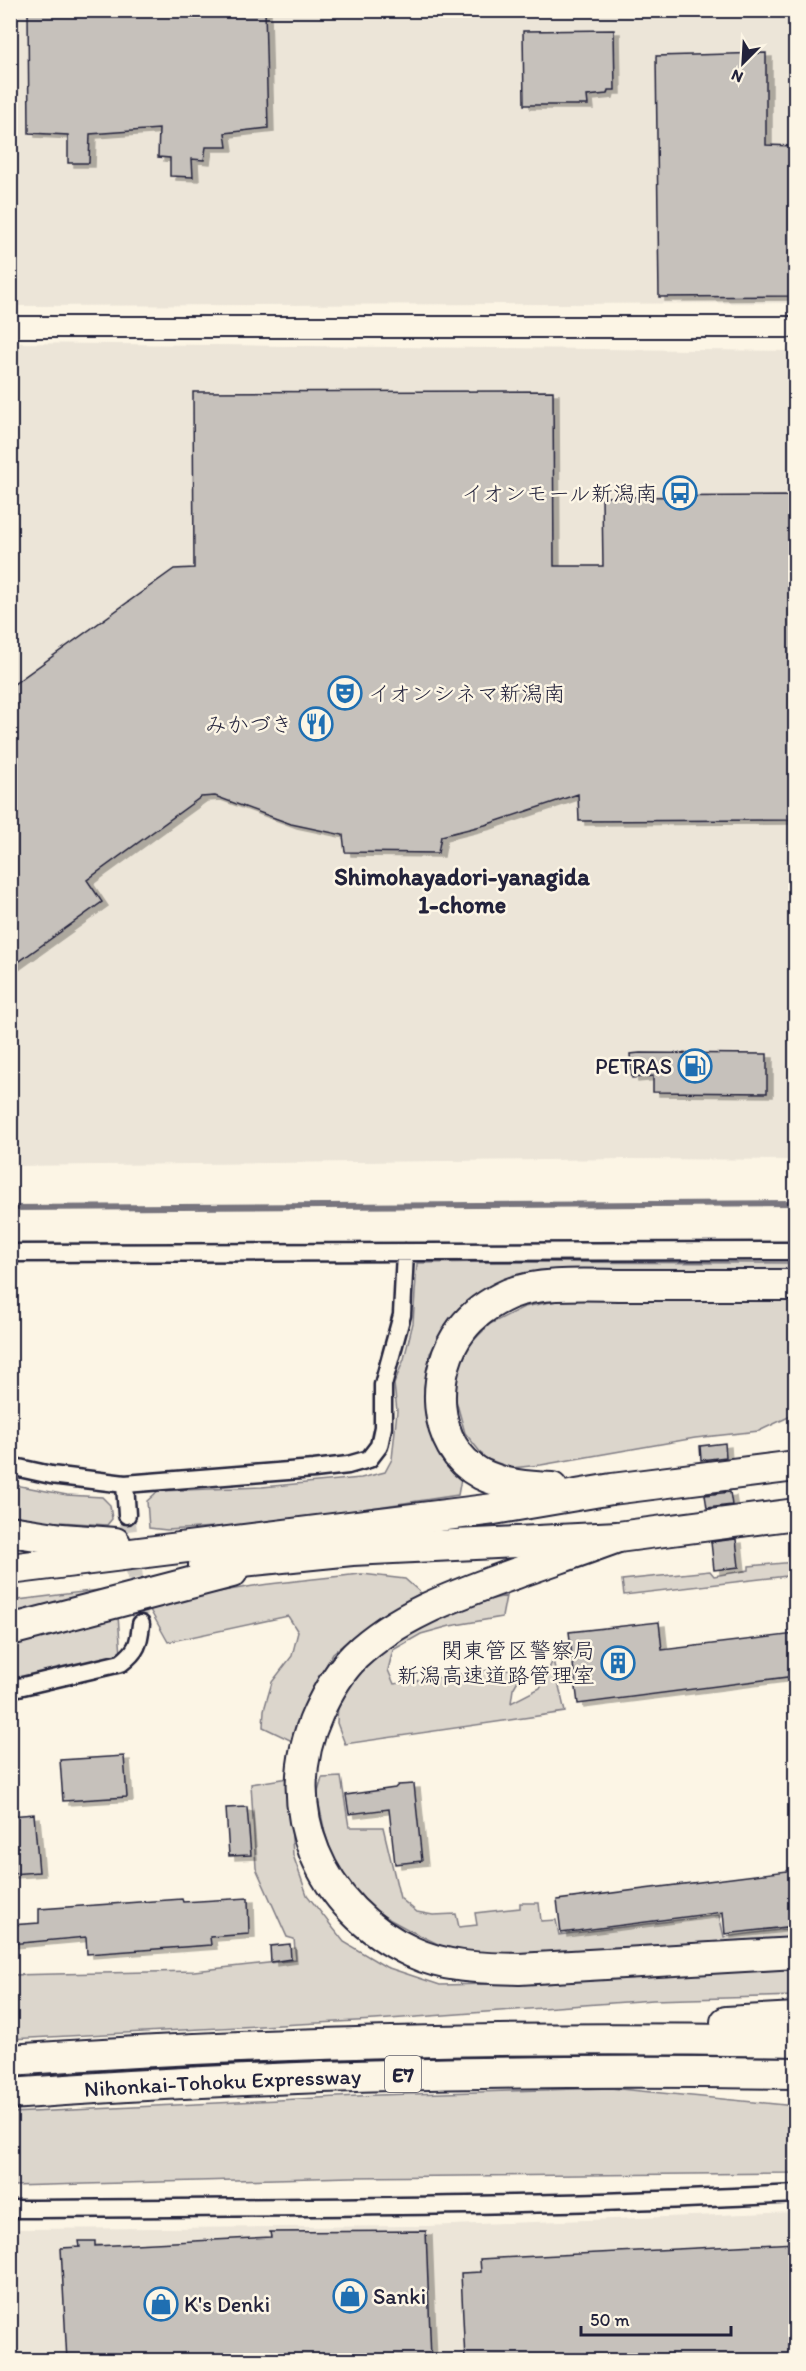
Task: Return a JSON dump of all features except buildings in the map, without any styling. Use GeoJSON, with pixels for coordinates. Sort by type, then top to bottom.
{"type":"FeatureCollection","features":[{"type":"Feature","properties":{"kind":"highway"},"geometry":{"type":"LineString","coordinates":[[612,1489],[513,1485],[479,1473],[466,1463],[447,1434],[439,1400],[440,1382],[445,1363],[461,1329],[475,1315],[494,1302],[512,1293],[535,1288],[600,1285],[795,1285]]}},
{"type":"Feature","properties":{"kind":"highway"},"geometry":{"type":"LineString","coordinates":[[10,1569],[494,1509],[612,1489],[795,1466]]}},
{"type":"Feature","properties":{"kind":"highway"},"geometry":{"type":"LineString","coordinates":[[10,1586],[406,1546],[618,1537],[795,1514]]}},
{"type":"Feature","properties":{"kind":"highway"},"geometry":{"type":"LineString","coordinates":[[10,1531],[107,1543],[234,1541]]}},
{"type":"Feature","properties":{"kind":"highway"},"geometry":{"type":"LineString","coordinates":[[618,1537],[433,1605],[397,1623],[371,1641],[352,1659],[322,1703],[310,1729],[303,1756],[303,1812],[310,1841],[321,1870],[339,1897],[360,1920],[387,1939],[413,1953],[445,1964],[519,1969],[795,1953]]}},
{"type":"Feature","properties":{"kind":"highway"},"geometry":{"type":"LineString","coordinates":[[10,1630],[302,1555]]}},
{"type":"Feature","properties":{"kind":"highway"},"geometry":{"type":"LineString","coordinates":[[460,2039],[795,2018]]}},
{"type":"Feature","properties":{"kind":"highway","name":"Nihonkai-Tohoku Expressway"},"geometry":{"type":"LineString","coordinates":[[10,2060],[258,2046],[460,2039],[795,2041]]}},
{"type":"Feature","properties":{"kind":"highway","name":"Nihonkai-Tohoku Expressway"},"geometry":{"type":"LineString","coordinates":[[10,2094],[278,2078],[464,2073],[728,2072],[795,2075]]}},
{"type":"Feature","properties":{"kind":"street"},"geometry":{"type":"LineString","coordinates":[[10,327],[795,327]]}},
{"type":"Feature","properties":{"kind":"street"},"geometry":{"type":"LineString","coordinates":[[10,1253],[795,1251]]}},
{"type":"Feature","properties":{"kind":"street"},"geometry":{"type":"LineString","coordinates":[[10,1466],[51,1475],[125,1484],[314,1469],[348,1465],[369,1459],[379,1446],[383,1427],[383,1385],[402,1315],[405,1252]]}},
{"type":"Feature","properties":{"kind":"street"},"geometry":{"type":"LineString","coordinates":[[125,1484],[127,1515]]}},
{"type":"Feature","properties":{"kind":"street"},"geometry":{"type":"LineString","coordinates":[[10,1689],[121,1663],[133,1654],[139,1641],[141,1624]]}},
{"type":"Feature","properties":{"kind":"street"},"geometry":{"type":"LineString","coordinates":[[10,2209],[446,2205],[670,2200],[795,2194]]}},
{"type":"Feature","properties":{"kind":"shaded area"},"geometry":{"type":"Polygon","coordinates":[[[10,11],[795,11],[795,303],[11,306],[10,11]]]}},
{"type":"Feature","properties":{"kind":"shaded area","name":"イオンモール新潟南"},"geometry":{"type":"Polygon","coordinates":[[[11,343],[795,351],[795,1160],[628,1159],[11,1166],[11,343]]]}},
{"type":"Feature","properties":{"kind":"shaded area"},"geometry":{"type":"Polygon","coordinates":[[[417,1263],[795,1263],[795,1275],[535,1275],[449,1328],[430,1353],[424,1387],[429,1424],[440,1458],[461,1479],[458,1495],[263,1524],[167,1530],[149,1528],[147,1501],[158,1491],[262,1487],[361,1478],[385,1472],[392,1459],[397,1411],[394,1384],[404,1359],[413,1323],[417,1263]]]}},
{"type":"Feature","properties":{"kind":"shaded area"},"geometry":{"type":"Polygon","coordinates":[[[645,1297],[795,1301],[795,1414],[759,1431],[695,1438],[541,1465],[511,1468],[485,1458],[465,1433],[455,1397],[458,1370],[467,1347],[490,1324],[524,1307],[572,1298],[645,1297]]]}},
{"type":"Feature","properties":{"kind":"shaded area"},"geometry":{"type":"Polygon","coordinates":[[[10,1484],[67,1495],[102,1497],[110,1505],[112,1519],[107,1525],[28,1520],[11,1515],[10,1484]]]}},
{"type":"Feature","properties":{"kind":"shaded area"},"geometry":{"type":"Polygon","coordinates":[[[795,1562],[795,1575],[624,1595],[622,1580],[710,1571],[714,1576],[749,1570],[749,1566],[795,1562]]]}},
{"type":"Feature","properties":{"kind":"shaded area"},"geometry":{"type":"Polygon","coordinates":[[[362,1574],[405,1579],[421,1593],[378,1617],[333,1653],[308,1698],[292,1741],[263,1727],[264,1710],[272,1682],[292,1656],[298,1632],[288,1616],[168,1642],[150,1610],[227,1590],[362,1574]]]}},
{"type":"Feature","properties":{"kind":"shaded area"},"geometry":{"type":"Polygon","coordinates":[[[98,1590],[97,1597],[11,1623],[10,1601],[98,1590]]]}},
{"type":"Feature","properties":{"kind":"shaded area"},"geometry":{"type":"Polygon","coordinates":[[[506,1596],[502,1617],[450,1626],[421,1634],[393,1650],[388,1670],[394,1684],[497,1669],[524,1670],[513,1689],[511,1703],[540,1688],[553,1660],[565,1712],[345,1744],[337,1723],[338,1702],[360,1671],[416,1626],[466,1605],[506,1596]]]}},
{"type":"Feature","properties":{"kind":"shaded area"},"geometry":{"type":"Polygon","coordinates":[[[118,1616],[121,1655],[11,1683],[11,1644],[118,1616]]]}},
{"type":"Feature","properties":{"kind":"shaded area"},"geometry":{"type":"Polygon","coordinates":[[[341,1777],[349,1827],[383,1827],[400,1898],[417,1912],[433,1915],[456,1914],[459,1927],[477,1925],[475,1913],[520,1908],[520,1903],[539,1903],[541,1921],[556,1920],[559,1935],[719,1915],[724,1937],[795,1928],[795,1940],[571,1954],[485,1954],[446,1948],[374,1911],[336,1867],[325,1833],[317,1795],[322,1778],[341,1777]]]}},
{"type":"Feature","properties":{"kind":"shaded area"},"geometry":{"type":"Polygon","coordinates":[[[288,1778],[293,1855],[307,1895],[344,1942],[386,1967],[440,1985],[489,1984],[503,1978],[795,1964],[796,1996],[653,2000],[375,2020],[11,2039],[10,1975],[194,1971],[296,1960],[294,1939],[287,1937],[256,1868],[251,1784],[288,1778]]]}},
{"type":"Feature","properties":{"kind":"shaded area"},"geometry":{"type":"Polygon","coordinates":[[[610,2088],[795,2106],[795,2173],[351,2177],[11,2186],[11,2113],[378,2095],[610,2088]]]}},
{"type":"Feature","properties":{"kind":"shaded area"},"geometry":{"type":"Polygon","coordinates":[[[795,2212],[795,2360],[11,2360],[10,2229],[426,2226],[795,2212]]]}},
{"type":"Feature","properties":{"kind":"waterway"},"geometry":{"type":"LineString","coordinates":[[10,1208],[796,1203]]}},
{"type":"Feature","properties":{"kind":"tunnel"},"geometry":{"type":"LineString","coordinates":[[127,1515],[141,1624]]}},
{"type":"Feature","properties":{"kind":"place","name":"イオンモール新潟南"},"geometry":{"type":"Point","coordinates":[680,493]}},
{"type":"Feature","properties":{"kind":"place","name":"イオンシネマ新潟南"},"geometry":{"type":"Point","coordinates":[345,693]}},
{"type":"Feature","properties":{"kind":"place","name":"みかづき"},"geometry":{"type":"Point","coordinates":[316,724]}},
{"type":"Feature","properties":{"kind":"place","name":"PETRAS"},"geometry":{"type":"Point","coordinates":[695,1066]}},
{"type":"Feature","properties":{"kind":"place","name":"関東管区警察局 新潟高速道路管理室"},"geometry":{"type":"Point","coordinates":[618,1663]}},
{"type":"Feature","properties":{"kind":"place","name":"Sanki"},"geometry":{"type":"Point","coordinates":[350,2296]}},
{"type":"Feature","properties":{"kind":"place","name":"K's Denki"},"geometry":{"type":"Point","coordinates":[161,2304]}},
{"type":"Feature","properties":{"kind":"district","name":"Shimohayadori-yanagida 1-chome"},"geometry":{"type":"Point","coordinates":[462,890]}}]}
